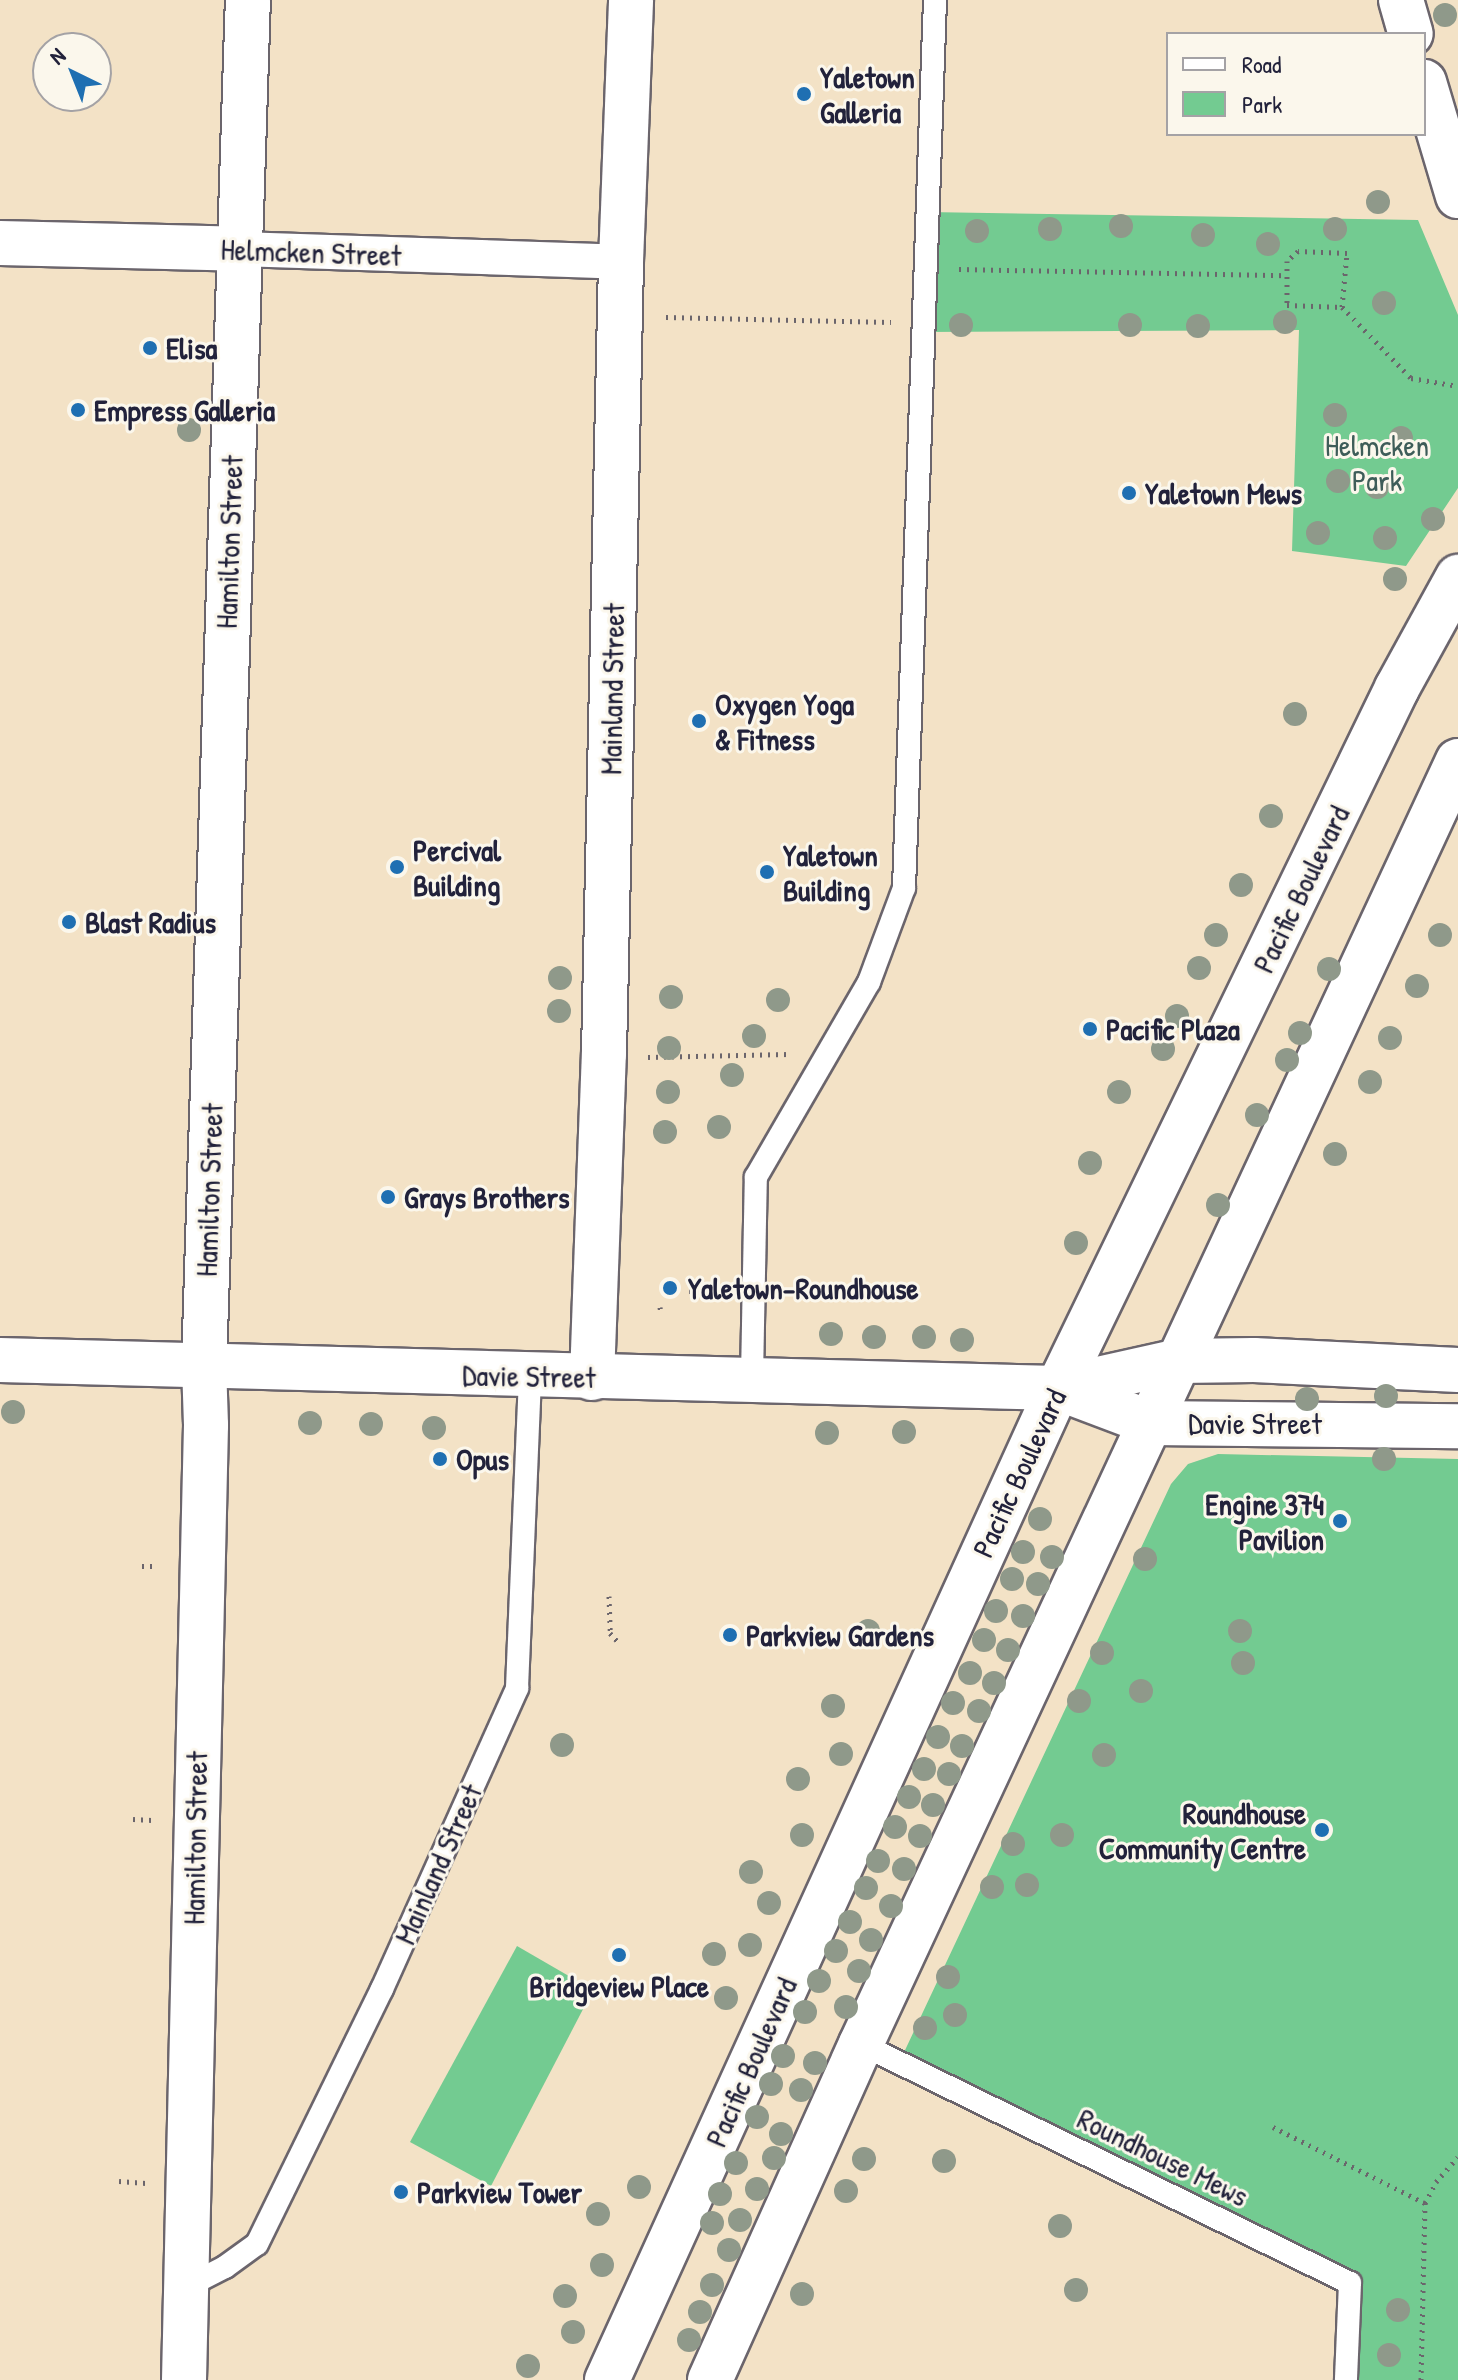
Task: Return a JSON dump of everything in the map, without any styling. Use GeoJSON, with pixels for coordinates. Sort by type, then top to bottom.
{"type":"FeatureCollection","features":[{"type":"Feature","properties":{"kind":"main road","name":"Hamilton Street"},"geometry":{"type":"LineString","coordinates":[[184,2380],[206,1425],[204,1366],[248,0]]}},
{"type":"Feature","properties":{"kind":"main road","name":"Mainland Street"},"geometry":{"type":"LineString","coordinates":[[592,1378],[604,1054],[621,262],[631,0]]}},
{"type":"Feature","properties":{"kind":"main road"},"geometry":{"type":"LineString","coordinates":[[1401,0],[1410,32]]}},
{"type":"Feature","properties":{"kind":"main road"},"geometry":{"type":"LineString","coordinates":[[1426,89],[1458,196]]}},
{"type":"Feature","properties":{"kind":"main road","name":"Helmcken Street"},"geometry":{"type":"LineString","coordinates":[[0,243],[239,249]]}},
{"type":"Feature","properties":{"kind":"main road","name":"Pacific Boulevard"},"geometry":{"type":"LineString","coordinates":[[607,2380],[1058,1388],[1397,688],[1458,577]]}},
{"type":"Feature","properties":{"kind":"main road"},"geometry":{"type":"LineString","coordinates":[[710,2380],[861,2044],[1458,761]]}},
{"type":"Feature","properties":{"kind":"main road","name":"Davie Street"},"geometry":{"type":"LineString","coordinates":[[0,1360],[592,1378],[752,1377],[1058,1388],[1179,1361],[1254,1360],[1458,1370]]}},
{"type":"Feature","properties":{"kind":"main road","name":"Davie Street"},"geometry":{"type":"LineString","coordinates":[[1058,1388],[1151,1423],[1458,1426]]}},
{"type":"Feature","properties":{"kind":"street","name":"Helmcken Street"},"geometry":{"type":"LineString","coordinates":[[239,249],[621,262]]}},
{"type":"Feature","properties":{"kind":"lane"},"geometry":{"type":"LineString","coordinates":[[752,1377],[756,1177],[831,1054],[869,982],[904,888],[935,0]]}},
{"type":"Feature","properties":{"kind":"lane","name":"Mainland Street"},"geometry":{"type":"LineString","coordinates":[[184,2288],[225,2267],[257,2244],[382,1989],[517,1688],[530,1376]]}},
{"type":"Feature","properties":{"kind":"lane","name":"Roundhouse Mews"},"geometry":{"type":"LineString","coordinates":[[861,2044],[1350,2283],[1346,2380]]}},
{"type":"Feature","properties":{"kind":"path"},"geometry":{"type":"LineString","coordinates":[[1342,307],[1347,253],[1298,251],[1287,261],[1287,305],[1342,307],[1411,378],[1458,386]]}},
{"type":"Feature","properties":{"kind":"path"},"geometry":{"type":"LineString","coordinates":[[925,267],[1286,275]]}},
{"type":"Feature","properties":{"kind":"path"},"geometry":{"type":"LineString","coordinates":[[666,317],[924,322]]}},
{"type":"Feature","properties":{"kind":"path"},"geometry":{"type":"LineString","coordinates":[[643,1058],[831,1054]]}},
{"type":"Feature","properties":{"kind":"path"},"geometry":{"type":"LineString","coordinates":[[689,1291],[723,1293],[722,1304]]}},
{"type":"Feature","properties":{"kind":"path"},"geometry":{"type":"LineString","coordinates":[[142,1566],[163,1566]]}},
{"type":"Feature","properties":{"kind":"path"},"geometry":{"type":"LineString","coordinates":[[609,1596],[610,1633],[619,1643]]}},
{"type":"Feature","properties":{"kind":"path"},"geometry":{"type":"LineString","coordinates":[[133,1819],[155,1820]]}},
{"type":"Feature","properties":{"kind":"path"},"geometry":{"type":"LineString","coordinates":[[1273,2127],[1425,2203]]}},
{"type":"Feature","properties":{"kind":"path"},"geometry":{"type":"LineString","coordinates":[[1421,2380],[1425,2203],[1436,2182],[1458,2157]]}},
{"type":"Feature","properties":{"kind":"path"},"geometry":{"type":"LineString","coordinates":[[119,2181],[143,2183]]}},
{"type":"Feature","properties":{"kind":"green space","name":"Helmcken Park"},"geometry":{"type":"Polygon","coordinates":[[[927,212],[1418,220],[1458,315],[1458,488],[1406,566],[1292,551],[1299,330],[923,332],[927,212]]]}},
{"type":"Feature","properties":{"kind":"green space"},"geometry":{"type":"Polygon","coordinates":[[[1218,1454],[1458,1459],[1458,2380],[1346,2380],[1350,2282],[899,2063],[1171,1484],[1188,1464],[1218,1454]]]}},
{"type":"Feature","properties":{"kind":"green space"},"geometry":{"type":"Polygon","coordinates":[[[517,1946],[593,1990],[491,2186],[410,2142],[517,1946]]]}},
{"type":"Feature","properties":{"kind":"place","name":"Yaletown Galleria"},"geometry":{"type":"Point","coordinates":[804,94]}},
{"type":"Feature","properties":{"kind":"place","name":"Elisa"},"geometry":{"type":"Point","coordinates":[150,348]}},
{"type":"Feature","properties":{"kind":"place","name":"Empress Galleria"},"geometry":{"type":"Point","coordinates":[78,410]}},
{"type":"Feature","properties":{"kind":"place","name":"Yaletown Mews"},"geometry":{"type":"Point","coordinates":[1129,493]}},
{"type":"Feature","properties":{"kind":"place","name":"Oxygen Yoga & Fitness"},"geometry":{"type":"Point","coordinates":[699,721]}},
{"type":"Feature","properties":{"kind":"place","name":"Percival Building"},"geometry":{"type":"Point","coordinates":[397,867]}},
{"type":"Feature","properties":{"kind":"place","name":"Yaletown Building"},"geometry":{"type":"Point","coordinates":[767,872]}},
{"type":"Feature","properties":{"kind":"place","name":"Blast Radius"},"geometry":{"type":"Point","coordinates":[69,922]}},
{"type":"Feature","properties":{"kind":"place","name":"Pacific Plaza"},"geometry":{"type":"Point","coordinates":[1090,1029]}},
{"type":"Feature","properties":{"kind":"place","name":"Grays Brothers"},"geometry":{"type":"Point","coordinates":[388,1197]}},
{"type":"Feature","properties":{"kind":"place","name":"Yaletown–Roundhouse"},"geometry":{"type":"Point","coordinates":[670,1288]}},
{"type":"Feature","properties":{"kind":"place","name":"Opus"},"geometry":{"type":"Point","coordinates":[440,1459]}},
{"type":"Feature","properties":{"kind":"place","name":"Engine 374 Pavilion"},"geometry":{"type":"Point","coordinates":[1340,1521]}},
{"type":"Feature","properties":{"kind":"place","name":"Parkview Gardens"},"geometry":{"type":"Point","coordinates":[730,1635]}},
{"type":"Feature","properties":{"kind":"place","name":"Roundhouse Community Centre"},"geometry":{"type":"Point","coordinates":[1322,1830]}},
{"type":"Feature","properties":{"kind":"place","name":"Bridgeview Place"},"geometry":{"type":"Point","coordinates":[619,1955]}},
{"type":"Feature","properties":{"kind":"place","name":"Parkview Tower"},"geometry":{"type":"Point","coordinates":[401,2192]}}]}
